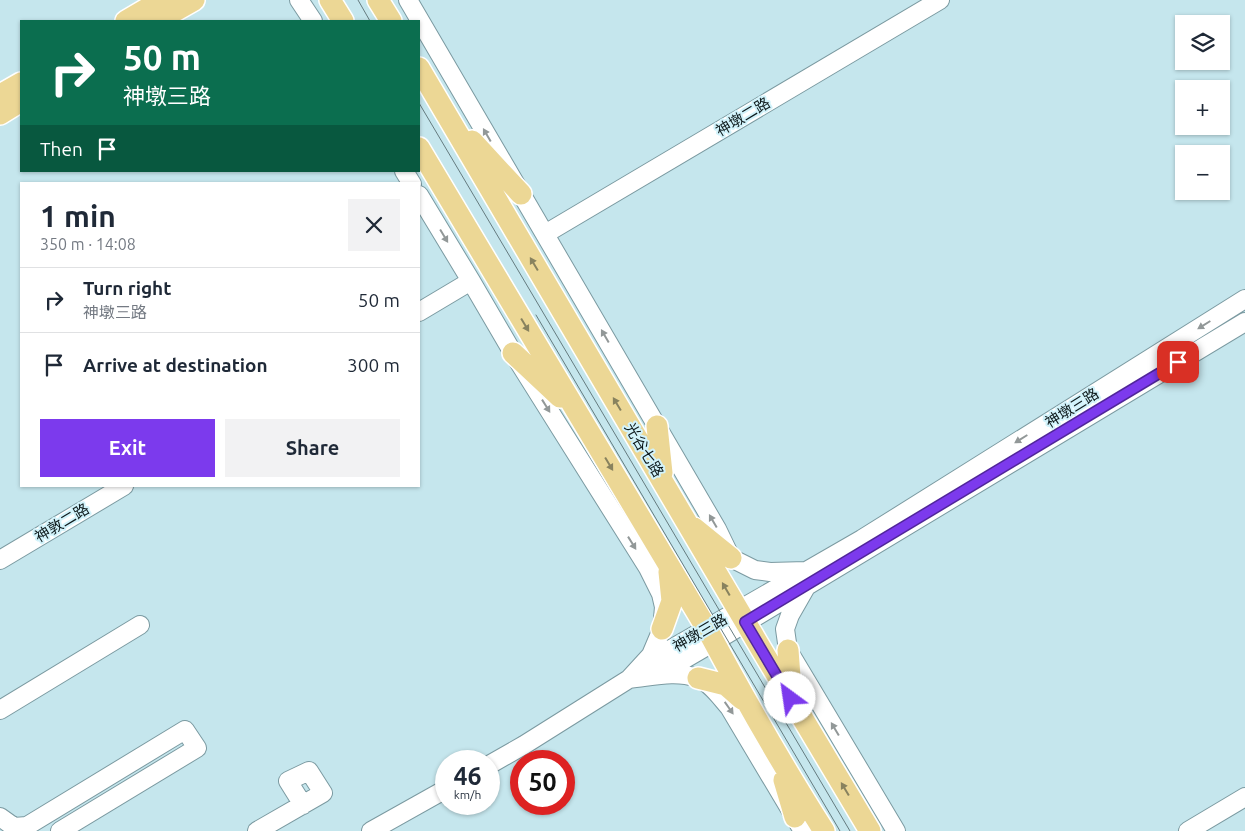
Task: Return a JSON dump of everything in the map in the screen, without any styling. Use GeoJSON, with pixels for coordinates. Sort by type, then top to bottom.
{"type":"FeatureCollection","features":[{"type":"Feature","properties":{"kind":"main road"},"geometry":{"type":"LineString","coordinates":[[128,20],[162,0]]}},
{"type":"Feature","properties":{"kind":"main road"},"geometry":{"type":"LineString","coordinates":[[160,20],[194,0]]}},
{"type":"Feature","properties":{"kind":"main road"},"geometry":{"type":"LineString","coordinates":[[330,0],[342,20]]}},
{"type":"Feature","properties":{"kind":"main road"},"geometry":{"type":"LineString","coordinates":[[378,0],[390,20]]}},
{"type":"Feature","properties":{"kind":"main road","name":"光谷七路"},"geometry":{"type":"LineString","coordinates":[[420,70],[865,823],[878,831]]}},
{"type":"Feature","properties":{"kind":"main road"},"geometry":{"type":"LineString","coordinates":[[0,95],[20,84]]}},
{"type":"Feature","properties":{"kind":"main road"},"geometry":{"type":"LineString","coordinates":[[0,114],[20,102]]}},
{"type":"Feature","properties":{"kind":"main road"},"geometry":{"type":"LineString","coordinates":[[445,113],[522,194]]}},
{"type":"Feature","properties":{"kind":"main road"},"geometry":{"type":"LineString","coordinates":[[420,150],[711,636],[779,760],[824,831]]}},
{"type":"Feature","properties":{"kind":"main road"},"geometry":{"type":"LineString","coordinates":[[512,353],[577,412]]}},
{"type":"Feature","properties":{"kind":"main road"},"geometry":{"type":"LineString","coordinates":[[657,426],[662,481]]}},
{"type":"Feature","properties":{"kind":"main road"},"geometry":{"type":"LineString","coordinates":[[686,522],[715,543],[731,558]]}},
{"type":"Feature","properties":{"kind":"main road"},"geometry":{"type":"LineString","coordinates":[[654,540],[670,575],[672,601],[662,629]]}},
{"type":"Feature","properties":{"kind":"main road"},"geometry":{"type":"LineString","coordinates":[[788,650],[790,676],[801,715]]}},
{"type":"Feature","properties":{"kind":"main road"},"geometry":{"type":"LineString","coordinates":[[698,678],[726,685],[746,702]]}},
{"type":"Feature","properties":{"kind":"main road"},"geometry":{"type":"LineString","coordinates":[[779,760],[799,824]]}},
{"type":"Feature","properties":{"kind":"street"},"geometry":{"type":"LineString","coordinates":[[299,0],[312,20]]}},
{"type":"Feature","properties":{"kind":"street"},"geometry":{"type":"LineString","coordinates":[[408,0],[420,20]]}},
{"type":"Feature","properties":{"kind":"street","name":"神墩二路"},"geometry":{"type":"LineString","coordinates":[[545,234],[940,0]]}},
{"type":"Feature","properties":{"kind":"street"},"geometry":{"type":"LineString","coordinates":[[420,20],[717,529],[731,558],[755,570],[807,579],[790,615],[786,629],[788,650],[896,831]]}},
{"type":"Feature","properties":{"kind":"street"},"geometry":{"type":"LineString","coordinates":[[420,197],[472,281],[512,353],[648,568],[661,594],[664,607],[662,629],[641,674],[676,674],[698,678],[715,690],[729,707],[799,824]]}},
{"type":"Feature","properties":{"kind":"street"},"geometry":{"type":"LineString","coordinates":[[420,311],[472,281]]}},
{"type":"Feature","properties":{"kind":"street","name":"神墩三路"},"geometry":{"type":"LineString","coordinates":[[807,579],[878,529],[1245,299]]}},
{"type":"Feature","properties":{"kind":"street","name":"神墩三路"},"geometry":{"type":"LineString","coordinates":[[500,759],[641,674],[711,636],[742,616],[1245,322]]}},
{"type":"Feature","properties":{"kind":"street","name":"神敦二路"},"geometry":{"type":"LineString","coordinates":[[0,560],[122,487]]}},
{"type":"Feature","properties":{"kind":"street"},"geometry":{"type":"LineString","coordinates":[[0,710],[140,626]]}},
{"type":"Feature","properties":{"kind":"street"},"geometry":{"type":"LineString","coordinates":[[10,825],[27,826],[185,730],[197,748],[60,831]]}},
{"type":"Feature","properties":{"kind":"street"},"geometry":{"type":"LineString","coordinates":[[371,831],[435,795]]}},
{"type":"Feature","properties":{"kind":"street"},"geometry":{"type":"LineString","coordinates":[[1188,831],[1245,797]]}},
{"type":"Feature","properties":{"kind":"street"},"geometry":{"type":"LineString","coordinates":[[257,831],[303,805]]}},
{"type":"Feature","properties":{"kind":"tram line"},"geometry":{"type":"LineString","coordinates":[[358,0],[369,20]]}},
{"type":"Feature","properties":{"kind":"tram line"},"geometry":{"type":"LineString","coordinates":[[420,105],[850,831]]}},
{"type":"Feature","properties":{"kind":"tram line"},"geometry":{"type":"LineString","coordinates":[[536,315],[840,831]]}},
{"type":"Feature","properties":{"kind":"route"},"geometry":{"type":"LineString","coordinates":[[790,698],[745,622],[1178,362]]}}]}
